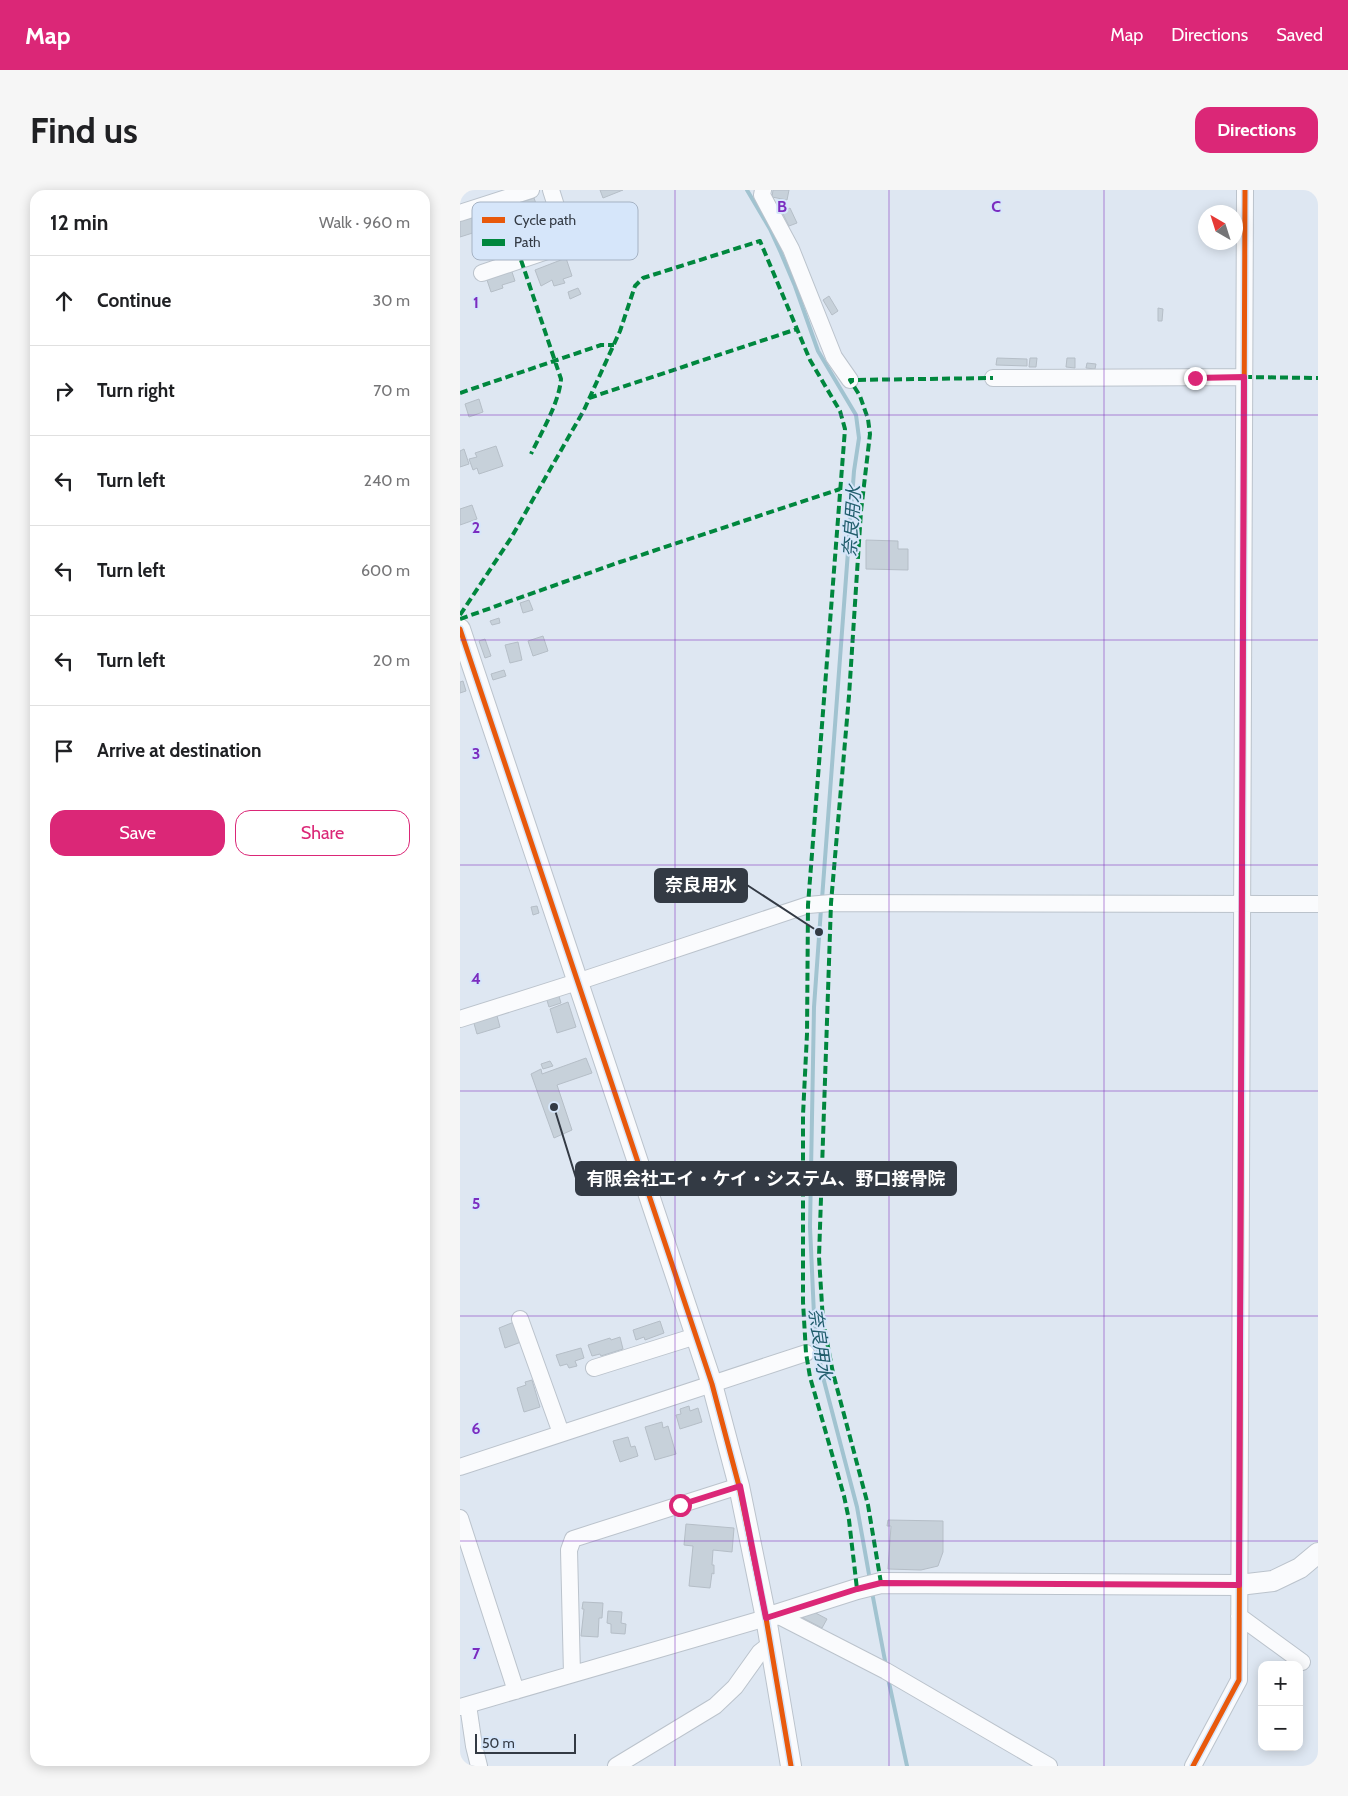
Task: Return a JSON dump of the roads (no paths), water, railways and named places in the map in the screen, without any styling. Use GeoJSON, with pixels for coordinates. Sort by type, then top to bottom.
{"type":"FeatureCollection","features":[{"type":"Feature","properties":{"kind":"street"},"geometry":{"type":"LineString","coordinates":[[494,202],[531,190]]}},
{"type":"Feature","properties":{"kind":"street"},"geometry":{"type":"LineString","coordinates":[[551,190],[555,202]]}},
{"type":"Feature","properties":{"kind":"street"},"geometry":{"type":"LineString","coordinates":[[763,190],[762,195],[791,249],[805,280],[834,357],[850,380]]}},
{"type":"Feature","properties":{"kind":"street"},"geometry":{"type":"LineString","coordinates":[[1194,1766],[1239,1680],[1245,190]]}},
{"type":"Feature","properties":{"kind":"street"},"geometry":{"type":"LineString","coordinates":[[460,213],[472,209]]}},
{"type":"Feature","properties":{"kind":"street"},"geometry":{"type":"LineString","coordinates":[[482,273],[521,260]]}},
{"type":"Feature","properties":{"kind":"street"},"geometry":{"type":"LineString","coordinates":[[993,378],[1244,377]]}},
{"type":"Feature","properties":{"kind":"street"},"geometry":{"type":"LineString","coordinates":[[460,629],[712,1384],[740,1486],[771,1616],[769,1645],[791,1766]]}},
{"type":"Feature","properties":{"kind":"street"},"geometry":{"type":"LineString","coordinates":[[460,1019],[808,905],[831,903],[1318,904]]}},
{"type":"Feature","properties":{"kind":"street"},"geometry":{"type":"LineString","coordinates":[[520,1319],[561,1433]]}},
{"type":"Feature","properties":{"kind":"street"},"geometry":{"type":"LineString","coordinates":[[594,1368],[696,1336]]}},
{"type":"Feature","properties":{"kind":"street"},"geometry":{"type":"LineString","coordinates":[[460,1466],[806,1353]]}},
{"type":"Feature","properties":{"kind":"street"},"geometry":{"type":"LineString","coordinates":[[572,1674],[569,1550],[573,1539],[740,1486]]}},
{"type":"Feature","properties":{"kind":"street"},"geometry":{"type":"LineString","coordinates":[[460,1518],[516,1691]]}},
{"type":"Feature","properties":{"kind":"street"},"geometry":{"type":"LineString","coordinates":[[479,1766],[464,1706],[871,1586],[1239,1585],[1273,1581],[1300,1568],[1318,1553]]}},
{"type":"Feature","properties":{"kind":"street"},"geometry":{"type":"LineString","coordinates":[[771,1616],[886,1670],[1050,1766]]}},
{"type":"Feature","properties":{"kind":"street"},"geometry":{"type":"LineString","coordinates":[[1239,1616],[1301,1661]]}},
{"type":"Feature","properties":{"kind":"street"},"geometry":{"type":"LineString","coordinates":[[616,1766],[715,1706],[735,1687],[760,1652],[769,1645]]}},
{"type":"Feature","properties":{"kind":"waterway","name":"奈良用水"},"geometry":{"type":"LineString","coordinates":[[747,190],[770,229],[781,253],[818,351],[856,415],[859,438],[854,471],[822,899]]}},
{"type":"Feature","properties":{"kind":"waterway","name":"奈良用水"},"geometry":{"type":"LineString","coordinates":[[821,909],[814,1007],[810,1227],[814,1315],[823,1377],[857,1507],[870,1580]]}},
{"type":"Feature","properties":{"kind":"waterway","name":"奈良用水"},"geometry":{"type":"LineString","coordinates":[[872,1592],[886,1666]]}},
{"type":"Feature","properties":{"kind":"waterway","name":"奈良用水"},"geometry":{"type":"LineString","coordinates":[[888,1678],[907,1766]]}},
{"type":"Feature","properties":{"kind":"place","name":"奈良用水"},"geometry":{"type":"Point","coordinates":[819,932]}},
{"type":"Feature","properties":{"kind":"place","name":"有限会社エイ・ケイ・システム、野口接骨院"},"geometry":{"type":"Point","coordinates":[554,1107]}}]}
